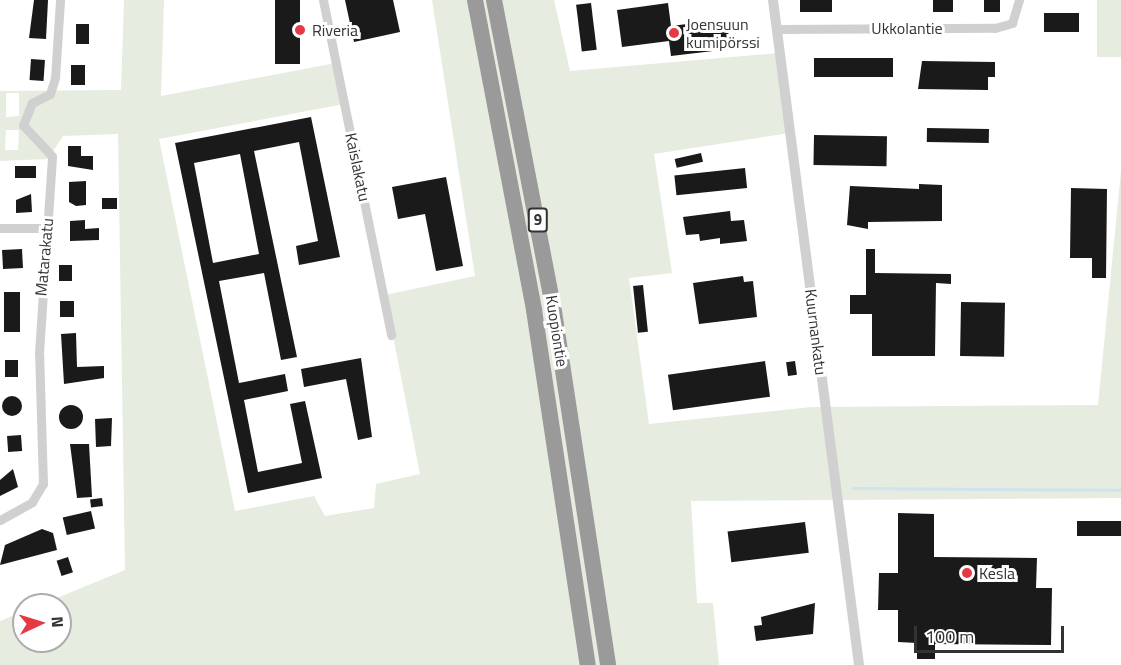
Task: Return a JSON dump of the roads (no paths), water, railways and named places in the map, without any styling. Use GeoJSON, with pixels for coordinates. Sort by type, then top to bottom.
{"type":"FeatureCollection","features":[{"type":"Feature","properties":{"kind":"highway","name":"Kuopiontie"},"geometry":{"type":"LineString","coordinates":[[475,0],[555,444],[588,665]]}},
{"type":"Feature","properties":{"kind":"highway","name":"Kuopiontie"},"geometry":{"type":"LineString","coordinates":[[494,0],[575,441],[608,665]]}},
{"type":"Feature","properties":{"kind":"street","name":"Matarakatu"},"geometry":{"type":"LineString","coordinates":[[0,520],[32,502],[43,484],[39,353],[52,156],[23,125],[32,103],[50,94],[55,78],[60,0]]}},
{"type":"Feature","properties":{"kind":"street","name":"Kaislakatu"},"geometry":{"type":"LineString","coordinates":[[323,0],[391,335]]}},
{"type":"Feature","properties":{"kind":"street","name":"Kuurnankatu"},"geometry":{"type":"LineString","coordinates":[[773,0],[859,665]]}},
{"type":"Feature","properties":{"kind":"street","name":"Ukkolantie"},"geometry":{"type":"LineString","coordinates":[[777,29],[995,28],[1011,22],[1018,0]]}},
{"type":"Feature","properties":{"kind":"street"},"geometry":{"type":"LineString","coordinates":[[0,228],[46,228]]}},
{"type":"Feature","properties":{"kind":"waterway"},"geometry":{"type":"LineString","coordinates":[[853,488],[1121,490]]}},
{"type":"Feature","properties":{"kind":"place","name":"Riveria"},"geometry":{"type":"Point","coordinates":[300,30]}},
{"type":"Feature","properties":{"kind":"place","name":"Joensuun kumipörssi"},"geometry":{"type":"Point","coordinates":[674,33]}},
{"type":"Feature","properties":{"kind":"place","name":"Kesla"},"geometry":{"type":"Point","coordinates":[967,573]}}]}
